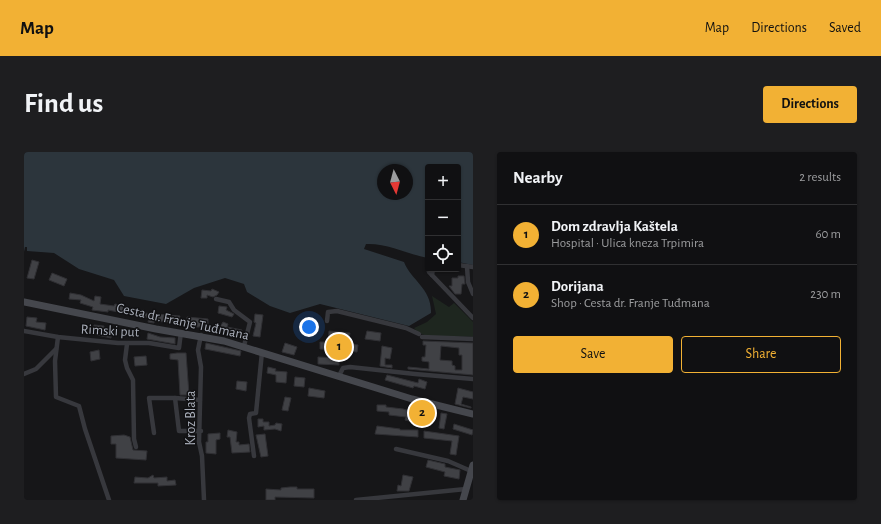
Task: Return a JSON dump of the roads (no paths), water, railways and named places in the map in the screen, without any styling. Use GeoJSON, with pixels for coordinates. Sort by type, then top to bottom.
{"type":"FeatureCollection","features":[{"type":"Feature","properties":{"kind":"main road","name":"Cesta dr. Franje Tuđmana"},"geometry":{"type":"LineString","coordinates":[[24,302],[156,329],[201,335],[244,346],[412,399],[473,414]]}},
{"type":"Feature","properties":{"kind":"main road"},"geometry":{"type":"LineString","coordinates":[[463,500],[472,468]]}},
{"type":"Feature","properties":{"kind":"street"},"geometry":{"type":"LineString","coordinates":[[461,265],[473,267]]}},
{"type":"Feature","properties":{"kind":"street"},"geometry":{"type":"LineString","coordinates":[[467,266],[468,282],[473,294]]}},
{"type":"Feature","properties":{"kind":"street"},"geometry":{"type":"LineString","coordinates":[[432,272],[473,318]]}},
{"type":"Feature","properties":{"kind":"street"},"geometry":{"type":"LineString","coordinates":[[216,299],[229,302],[234,310],[250,322],[244,346]]}},
{"type":"Feature","properties":{"kind":"street"},"geometry":{"type":"LineString","coordinates":[[327,321],[328,312],[337,311],[406,328],[420,335],[473,339]]}},
{"type":"Feature","properties":{"kind":"street","name":"Rimski put"},"geometry":{"type":"LineString","coordinates":[[24,331],[58,337],[127,344],[149,343],[179,348],[181,332]]}},
{"type":"Feature","properties":{"kind":"street","name":"Kroz Blata"},"geometry":{"type":"LineString","coordinates":[[201,335],[198,350],[201,367],[201,431],[199,442],[202,456],[204,500]]}},
{"type":"Feature","properties":{"kind":"street"},"geometry":{"type":"LineString","coordinates":[[58,337],[54,378],[56,397],[80,406],[85,429],[109,500]]}},
{"type":"Feature","properties":{"kind":"street"},"geometry":{"type":"LineString","coordinates":[[127,344],[126,364],[133,380],[134,438],[136,447]]}},
{"type":"Feature","properties":{"kind":"street"},"geometry":{"type":"LineString","coordinates":[[24,374],[36,369],[56,349]]}},
{"type":"Feature","properties":{"kind":"street"},"geometry":{"type":"LineString","coordinates":[[254,456],[249,418],[250,414],[256,413],[262,352]]}},
{"type":"Feature","properties":{"kind":"street"},"geometry":{"type":"LineString","coordinates":[[340,376],[343,368],[350,367],[414,374],[473,378]]}},
{"type":"Feature","properties":{"kind":"street"},"geometry":{"type":"LineString","coordinates":[[154,433],[149,398],[200,400]]}},
{"type":"Feature","properties":{"kind":"street"},"geometry":{"type":"LineString","coordinates":[[175,398],[180,431],[201,431]]}},
{"type":"Feature","properties":{"kind":"street"},"geometry":{"type":"LineString","coordinates":[[396,449],[472,468]]}},
{"type":"Feature","properties":{"kind":"street"},"geometry":{"type":"LineString","coordinates":[[356,500],[466,489]]}},
{"type":"Feature","properties":{"kind":"place","name":"Dom zdravlja Kaštela"},"geometry":{"type":"Point","coordinates":[339,347]}},
{"type":"Feature","properties":{"kind":"place","name":"Dorijana"},"geometry":{"type":"Point","coordinates":[422,413]}}]}
